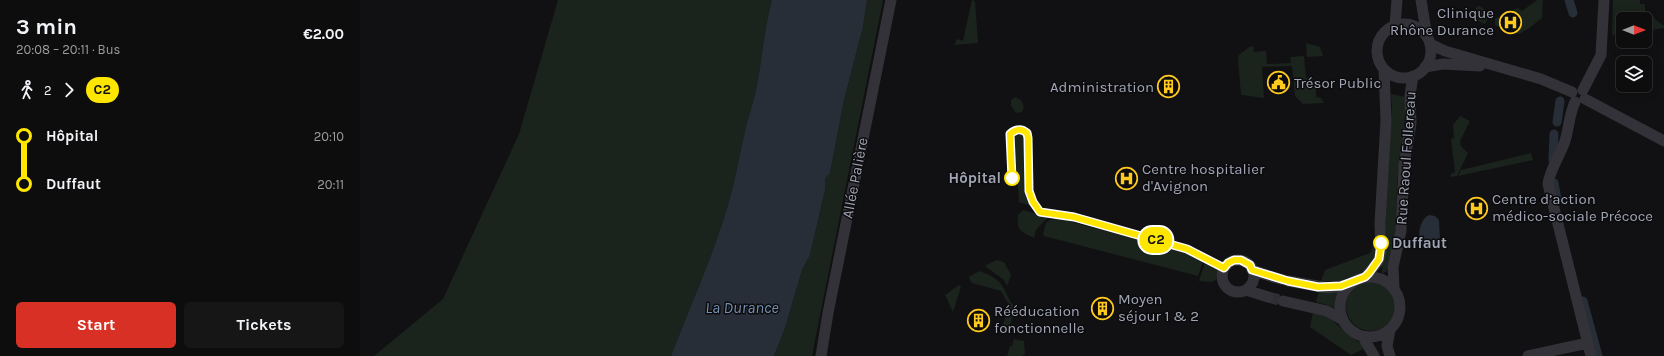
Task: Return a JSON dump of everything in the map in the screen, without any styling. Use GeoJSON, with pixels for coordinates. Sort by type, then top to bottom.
{"type":"FeatureCollection","features":[{"type":"Feature","properties":{"kind":"street","name":"Allée Palière"},"geometry":{"type":"LineString","coordinates":[[821,356],[828,313],[891,0]]}},
{"type":"Feature","properties":{"kind":"street"},"geometry":{"type":"LineString","coordinates":[[1395,25],[1397,0]]}},
{"type":"Feature","properties":{"kind":"street"},"geometry":{"type":"LineString","coordinates":[[1421,0],[1428,41],[1431,52],[1429,60],[1425,67],[1413,76],[1407,78],[1394,76],[1384,69],[1377,58],[1377,45],[1383,33],[1395,25],[1402,24],[1416,27],[1428,41],[1500,68],[1542,79],[1664,141]]}},
{"type":"Feature","properties":{"kind":"street"},"geometry":{"type":"LineString","coordinates":[[1591,356],[1548,184],[1552,170],[1564,144],[1570,112],[1600,58],[1602,47],[1604,0]]}},
{"type":"Feature","properties":{"kind":"street"},"geometry":{"type":"LineString","coordinates":[[1425,67],[1443,64],[1462,64],[1500,68]]}},
{"type":"Feature","properties":{"kind":"street","name":"Rue Raoul Follereau"},"geometry":{"type":"LineString","coordinates":[[1365,277],[1378,262],[1381,252],[1381,210],[1386,120],[1384,69]]}},
{"type":"Feature","properties":{"kind":"street","name":"Rue Raoul Follereau"},"geometry":{"type":"LineString","coordinates":[[1394,288],[1393,267],[1401,231],[1404,165],[1411,123],[1410,95],[1413,76]]}},
{"type":"Feature","properties":{"kind":"street"},"geometry":{"type":"LineString","coordinates":[[1246,290],[1253,281],[1252,270],[1246,262],[1234,260],[1228,263],[1222,273],[1224,283],[1227,288],[1237,292],[1246,290],[1268,297]]}},
{"type":"Feature","properties":{"kind":"street"},"geometry":{"type":"LineString","coordinates":[[1252,270],[1273,277]]}},
{"type":"Feature","properties":{"kind":"street"},"geometry":{"type":"LineString","coordinates":[[1288,281],[1329,288],[1351,284],[1365,277],[1381,279],[1394,288],[1400,300],[1397,321],[1390,330],[1376,337],[1363,336],[1351,331],[1343,320],[1340,304],[1346,289],[1351,284]]}},
{"type":"Feature","properties":{"kind":"street"},"geometry":{"type":"LineString","coordinates":[[1283,301],[1321,309],[1343,320]]}},
{"type":"Feature","properties":{"kind":"street"},"geometry":{"type":"LineString","coordinates":[[1390,330],[1387,346],[1390,356]]}},
{"type":"Feature","properties":{"kind":"street"},"geometry":{"type":"LineString","coordinates":[[1363,336],[1374,356]]}},
{"type":"Feature","properties":{"kind":"street"},"geometry":{"type":"LineString","coordinates":[[1528,356],[1588,343]]}},
{"type":"Feature","properties":{"kind":"shaded area"},"geometry":{"type":"Polygon","coordinates":[[[558,0],[772,0],[756,90],[728,204],[706,270],[671,356],[374,356],[443,299],[519,134],[558,0]]]}},
{"type":"Feature","properties":{"kind":"shaded area"},"geometry":{"type":"Polygon","coordinates":[[[867,0],[883,0],[812,356],[774,356],[785,328],[802,270],[810,255],[825,190],[825,177],[830,173],[844,100],[863,27],[867,0]]]}},
{"type":"Feature","properties":{"kind":"shaded area"},"geometry":{"type":"Polygon","coordinates":[[[972,0],[975,1],[978,43],[954,45],[957,39],[963,41],[972,0]]]}},
{"type":"Feature","properties":{"kind":"shaded area"},"geometry":{"type":"Polygon","coordinates":[[[1537,0],[1543,0],[1542,18],[1528,29],[1519,34],[1495,25],[1495,19],[1518,8],[1522,11],[1537,0]]]}},
{"type":"Feature","properties":{"kind":"shaded area"},"geometry":{"type":"Polygon","coordinates":[[[1613,0],[1640,0],[1640,4],[1645,4],[1645,12],[1616,12],[1616,35],[1612,35],[1613,0]]]}},
{"type":"Feature","properties":{"kind":"shaded area"},"geometry":{"type":"Polygon","coordinates":[[[1478,6],[1485,10],[1487,15],[1485,24],[1476,20],[1473,16],[1473,11],[1478,6]]]}},
{"type":"Feature","properties":{"kind":"shaded area"},"geometry":{"type":"Polygon","coordinates":[[[1652,15],[1664,26],[1664,28],[1652,30],[1652,15]]]}},
{"type":"Feature","properties":{"kind":"shaded area"},"geometry":{"type":"Polygon","coordinates":[[[1306,43],[1320,47],[1323,56],[1307,57],[1306,43]]]}},
{"type":"Feature","properties":{"kind":"shaded area"},"geometry":{"type":"Polygon","coordinates":[[[1253,46],[1254,52],[1266,51],[1267,64],[1291,63],[1290,57],[1304,56],[1306,78],[1313,78],[1313,81],[1316,81],[1316,97],[1321,98],[1324,103],[1303,104],[1295,96],[1292,66],[1262,67],[1264,98],[1241,95],[1238,60],[1239,55],[1249,47],[1253,46]]]}},
{"type":"Feature","properties":{"kind":"shaded area"},"geometry":{"type":"Polygon","coordinates":[[[1391,94],[1406,97],[1404,131],[1397,182],[1396,228],[1387,271],[1382,274],[1387,245],[1386,193],[1392,107],[1391,94]]]}},
{"type":"Feature","properties":{"kind":"shaded area"},"geometry":{"type":"Polygon","coordinates":[[[1015,97],[1021,100],[1024,107],[1022,112],[1016,113],[1011,106],[1011,100],[1015,97]]]}},
{"type":"Feature","properties":{"kind":"shaded area"},"geometry":{"type":"Polygon","coordinates":[[[1460,116],[1470,121],[1460,141],[1461,146],[1468,153],[1457,176],[1451,177],[1451,174],[1455,172],[1451,139],[1454,138],[1453,125],[1460,116]]]}},
{"type":"Feature","properties":{"kind":"shaded area"},"geometry":{"type":"Polygon","coordinates":[[[1019,134],[1025,136],[1026,139],[1027,192],[1031,206],[1019,202],[1014,139],[1015,136],[1019,134]]]}},
{"type":"Feature","properties":{"kind":"shaded area"},"geometry":{"type":"Polygon","coordinates":[[[1531,153],[1533,160],[1458,176],[1461,170],[1531,153]]]}},
{"type":"Feature","properties":{"kind":"shaded area"},"geometry":{"type":"Polygon","coordinates":[[[1023,210],[1048,217],[1036,230],[1034,238],[1019,228],[1018,215],[1023,210]]]}},
{"type":"Feature","properties":{"kind":"shaded area"},"geometry":{"type":"Polygon","coordinates":[[[1056,218],[1186,252],[1203,261],[1198,276],[1044,236],[1043,234],[1046,223],[1056,218]]]}},
{"type":"Feature","properties":{"kind":"shaded area"},"geometry":{"type":"Polygon","coordinates":[[[1377,229],[1376,254],[1371,264],[1359,274],[1344,280],[1321,281],[1325,270],[1370,253],[1375,243],[1377,229]]]}},
{"type":"Feature","properties":{"kind":"shaded area"},"geometry":{"type":"Polygon","coordinates":[[[997,260],[1004,262],[1011,275],[1007,286],[1004,280],[986,267],[986,265],[997,260]]]}},
{"type":"Feature","properties":{"kind":"shaded area"},"geometry":{"type":"Polygon","coordinates":[[[1205,263],[1217,268],[1216,280],[1211,282],[1199,281],[1205,263]]]}},
{"type":"Feature","properties":{"kind":"shaded area"},"geometry":{"type":"Polygon","coordinates":[[[979,271],[998,281],[1015,307],[1009,330],[1002,328],[1009,305],[1001,291],[972,283],[969,278],[979,271]]]}},
{"type":"Feature","properties":{"kind":"shaded area"},"geometry":{"type":"Polygon","coordinates":[[[1366,281],[1376,281],[1389,288],[1396,301],[1396,311],[1389,324],[1376,331],[1366,331],[1357,327],[1350,320],[1346,311],[1346,301],[1350,292],[1357,285],[1366,281]]]}},
{"type":"Feature","properties":{"kind":"shaded area"},"geometry":{"type":"Polygon","coordinates":[[[959,285],[961,287],[953,312],[945,295],[959,285]]]}},
{"type":"Feature","properties":{"kind":"shaded area"},"geometry":{"type":"Polygon","coordinates":[[[1319,291],[1340,291],[1337,295],[1336,309],[1316,302],[1319,291]]]}},
{"type":"Feature","properties":{"kind":"shaded area"},"geometry":{"type":"Polygon","coordinates":[[[1313,312],[1328,317],[1365,348],[1351,355],[1310,327],[1313,312]]]}},
{"type":"Feature","properties":{"kind":"shaded area"},"geometry":{"type":"Polygon","coordinates":[[[1014,339],[1024,341],[1025,354],[1022,356],[1007,356],[1014,339]]]}},
{"type":"Feature","properties":{"kind":"water","name":"La Durance"},"geometry":{"type":"Polygon","coordinates":[[[772,0],[867,0],[863,27],[844,100],[830,173],[825,178],[825,190],[810,255],[802,270],[785,328],[774,356],[671,356],[706,270],[728,204],[756,90],[772,0]]]}},
{"type":"Feature","properties":{"kind":"water"},"geometry":{"type":"Polygon","coordinates":[[[1429,215],[1435,216],[1439,220],[1440,240],[1436,245],[1429,247],[1422,245],[1419,238],[1419,233],[1423,220],[1429,215]]]}},
{"type":"Feature","properties":{"kind":"waterway"},"geometry":{"type":"LineString","coordinates":[[1569,0],[1573,13]]}},
{"type":"Feature","properties":{"kind":"waterway"},"geometry":{"type":"LineString","coordinates":[[1557,122],[1560,101]]}},
{"type":"Feature","properties":{"kind":"waterway"},"geometry":{"type":"LineString","coordinates":[[1553,160],[1554,134]]}},
{"type":"Feature","properties":{"kind":"waterway"},"geometry":{"type":"LineString","coordinates":[[1554,183],[1557,199]]}},
{"type":"Feature","properties":{"kind":"waterway"},"geometry":{"type":"LineString","coordinates":[[1583,301],[1598,356]]}},
{"type":"Feature","properties":{"kind":"tunnel"},"geometry":{"type":"LineString","coordinates":[[1273,277],[1288,281]]}},
{"type":"Feature","properties":{"kind":"tunnel"},"geometry":{"type":"LineString","coordinates":[[1268,297],[1283,301]]}},
{"type":"Feature","properties":{"kind":"bus line","name":"C2"},"geometry":{"type":"LineString","coordinates":[[1012,178],[1009,142],[1010,134],[1015,130],[1020,129],[1027,133],[1029,191],[1033,202],[1040,212],[1074,217],[1187,249],[1224,268],[1228,263],[1234,260],[1241,260],[1250,265],[1252,270],[1288,281],[1318,287],[1329,288],[1351,284],[1360,278],[1365,277],[1378,262],[1381,252],[1381,243]]}},
{"type":"Feature","properties":{"kind":"place","name":"Clinique Rhône Durance"},"geometry":{"type":"Point","coordinates":[1510,22]}},
{"type":"Feature","properties":{"kind":"place","name":"Trésor Public"},"geometry":{"type":"Point","coordinates":[1278,83]}},
{"type":"Feature","properties":{"kind":"place","name":"Administration"},"geometry":{"type":"Point","coordinates":[1169,87]}},
{"type":"Feature","properties":{"kind":"place","name":"Hôpital"},"geometry":{"type":"Point","coordinates":[1012,178]}},
{"type":"Feature","properties":{"kind":"place","name":"Centre hospitalier d'Avignon"},"geometry":{"type":"Point","coordinates":[1126,178]}},
{"type":"Feature","properties":{"kind":"place","name":"Centre d’action médico-sociale Précoce"},"geometry":{"type":"Point","coordinates":[1477,208]}},
{"type":"Feature","properties":{"kind":"place","name":"Duffaut"},"geometry":{"type":"Point","coordinates":[1381,243]}},
{"type":"Feature","properties":{"kind":"place","name":"Moyen séjour 1 & 2"},"geometry":{"type":"Point","coordinates":[1102,308]}},
{"type":"Feature","properties":{"kind":"place","name":"Rééducation fonctionnelle"},"geometry":{"type":"Point","coordinates":[979,320]}}]}
